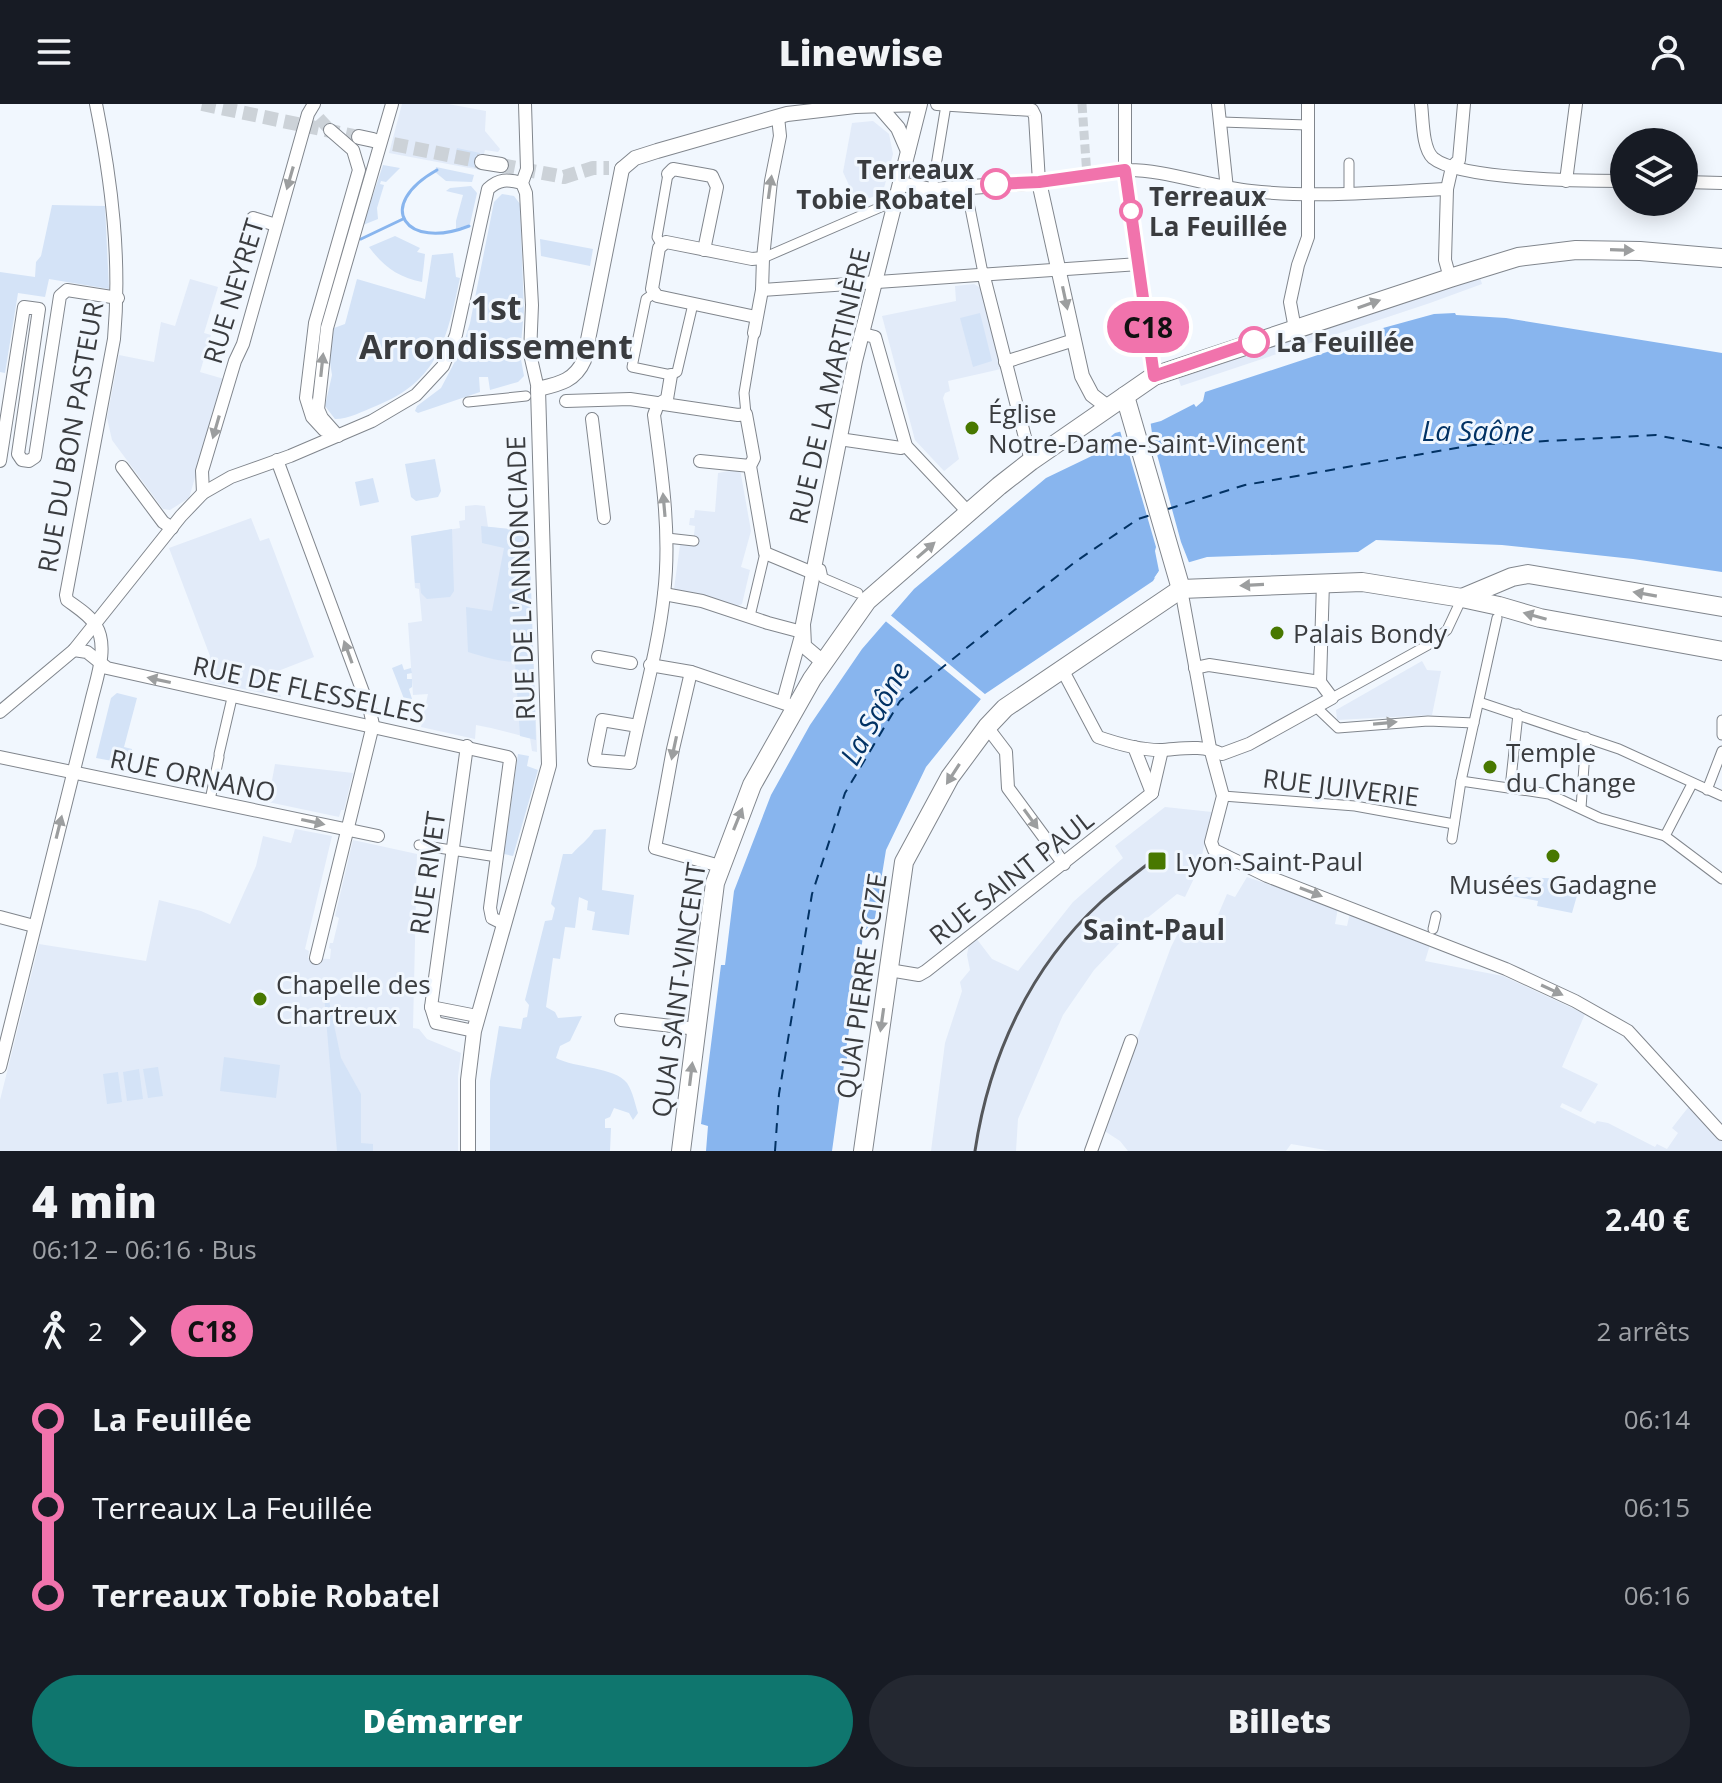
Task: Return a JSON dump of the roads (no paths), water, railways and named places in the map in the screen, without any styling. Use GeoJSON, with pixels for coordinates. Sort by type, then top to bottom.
{"type":"FeatureCollection","features":[{"type":"Feature","properties":{"kind":"main road","name":"QUAI SAINT-VINCENT"},"geometry":{"type":"LineString","coordinates":[[681,1151],[715,883],[752,785],[788,705],[867,601],[969,513],[1031,461],[1154,376],[1515,257],[1596,250],[1722,256]]}},
{"type":"Feature","properties":{"kind":"main road"},"geometry":{"type":"LineString","coordinates":[[1125,396],[1181,589],[1362,582],[1462,598],[1540,618],[1722,651]]}},
{"type":"Feature","properties":{"kind":"main road"},"geometry":{"type":"LineString","coordinates":[[1462,598],[1512,577],[1528,574],[1722,607]]}},
{"type":"Feature","properties":{"kind":"main road","name":"QUAI PIERRE SCIZE"},"geometry":{"type":"LineString","coordinates":[[863,1151],[904,862],[950,777],[1001,713],[1181,589]]}},
{"type":"Feature","properties":{"kind":"street","name":"RUE DU BON PASTEUR"},"geometry":{"type":"LineString","coordinates":[[94,622],[67,600],[66,595],[114,339],[118,298],[111,179],[96,104]]}},
{"type":"Feature","properties":{"kind":"street"},"geometry":{"type":"LineString","coordinates":[[314,104],[319,118]]}},
{"type":"Feature","properties":{"kind":"street","name":"RUE NEYRET"},"geometry":{"type":"LineString","coordinates":[[203,493],[202,471],[243,344],[308,114],[314,104]]}},
{"type":"Feature","properties":{"kind":"street"},"geometry":{"type":"LineString","coordinates":[[338,436],[318,409],[327,328],[392,104]]}},
{"type":"Feature","properties":{"kind":"street"},"geometry":{"type":"LineString","coordinates":[[525,104],[527,169],[522,183],[526,193],[530,264],[532,392]]}},
{"type":"Feature","properties":{"kind":"street"},"geometry":{"type":"LineString","coordinates":[[468,402],[532,392],[570,380],[579,372],[584,360],[616,168],[635,158],[777,110],[920,104]]}},
{"type":"Feature","properties":{"kind":"street","name":"RUE DE LA MARTINIÈRE"},"geometry":{"type":"LineString","coordinates":[[802,632],[817,571],[839,439],[920,104]]}},
{"type":"Feature","properties":{"kind":"street"},"geometry":{"type":"LineString","coordinates":[[937,104],[1032,110],[1035,116],[1039,182],[1082,376],[1088,390],[1109,408]]}},
{"type":"Feature","properties":{"kind":"street"},"geometry":{"type":"LineString","coordinates":[[1125,104],[1125,170],[1154,376]]}},
{"type":"Feature","properties":{"kind":"street"},"geometry":{"type":"LineString","coordinates":[[1218,104],[1227,189]]}},
{"type":"Feature","properties":{"kind":"street"},"geometry":{"type":"LineString","coordinates":[[1295,329],[1290,302],[1308,237],[1308,104]]}},
{"type":"Feature","properties":{"kind":"street"},"geometry":{"type":"LineString","coordinates":[[1421,104],[1428,151],[1434,159],[1452,167],[1531,179],[1610,181]]}},
{"type":"Feature","properties":{"kind":"street"},"geometry":{"type":"LineString","coordinates":[[1450,278],[1445,260],[1447,189],[1452,167],[1459,159],[1464,104]]}},
{"type":"Feature","properties":{"kind":"street"},"geometry":{"type":"LineString","coordinates":[[1566,181],[1576,104]]}},
{"type":"Feature","properties":{"kind":"street"},"geometry":{"type":"LineString","coordinates":[[878,105],[898,128],[909,153]]}},
{"type":"Feature","properties":{"kind":"street"},"geometry":{"type":"LineString","coordinates":[[932,190],[946,105]]}},
{"type":"Feature","properties":{"kind":"street"},"geometry":{"type":"LineString","coordinates":[[750,616],[765,553],[750,466],[754,458],[744,393],[762,290],[771,181],[780,136],[777,110]]}},
{"type":"Feature","properties":{"kind":"street"},"geometry":{"type":"LineString","coordinates":[[1222,122],[1307,125]]}},
{"type":"Feature","properties":{"kind":"street"},"geometry":{"type":"LineString","coordinates":[[330,130],[353,150],[359,170],[321,296],[306,398],[315,423],[338,436]]}},
{"type":"Feature","properties":{"kind":"street"},"geometry":{"type":"LineString","coordinates":[[482,162],[501,165]]}},
{"type":"Feature","properties":{"kind":"street"},"geometry":{"type":"LineString","coordinates":[[1349,163],[1349,193]]}},
{"type":"Feature","properties":{"kind":"street"},"geometry":{"type":"LineString","coordinates":[[671,375],[632,367],[646,299],[653,294],[661,244],[657,237],[668,174],[673,169],[712,176],[717,187],[704,250]]}},
{"type":"Feature","properties":{"kind":"street"},"geometry":{"type":"LineString","coordinates":[[901,184],[932,190],[1039,182],[1125,170],[1227,189],[1307,195],[1447,189]]}},
{"type":"Feature","properties":{"kind":"street"},"geometry":{"type":"LineString","coordinates":[[0,712],[74,650],[203,493],[231,477],[372,421],[416,395],[443,366],[456,335],[488,189],[496,181],[522,183]]}},
{"type":"Feature","properties":{"kind":"street"},"geometry":{"type":"LineString","coordinates":[[1698,182],[1722,183]]}},
{"type":"Feature","properties":{"kind":"street"},"geometry":{"type":"LineString","coordinates":[[661,244],[666,242],[752,259],[763,258],[897,200]]}},
{"type":"Feature","properties":{"kind":"street"},"geometry":{"type":"LineString","coordinates":[[969,203],[983,273],[1031,461]]}},
{"type":"Feature","properties":{"kind":"street"},"geometry":{"type":"LineString","coordinates":[[253,218],[276,225]]}},
{"type":"Feature","properties":{"kind":"street"},"geometry":{"type":"LineString","coordinates":[[762,290],[1139,264]]}},
{"type":"Feature","properties":{"kind":"street"},"geometry":{"type":"LineString","coordinates":[[0,461],[24,307],[39,309],[18,454],[22,460],[29,461],[35,457],[60,296],[67,290],[118,298]]}},
{"type":"Feature","properties":{"kind":"street"},"geometry":{"type":"LineString","coordinates":[[653,294],[756,317]]}},
{"type":"Feature","properties":{"kind":"street"},"geometry":{"type":"LineString","coordinates":[[638,726],[602,720],[594,758],[628,765],[638,726],[664,594],[667,538],[654,415],[658,404],[667,399],[671,375],[678,369],[693,304]]}},
{"type":"Feature","properties":{"kind":"street"},"geometry":{"type":"LineString","coordinates":[[863,334],[875,337],[906,446],[969,513]]}},
{"type":"Feature","properties":{"kind":"street"},"geometry":{"type":"LineString","coordinates":[[1005,362],[1074,340]]}},
{"type":"Feature","properties":{"kind":"street","name":"RUE DE L'ANNONCIADE"},"geometry":{"type":"LineString","coordinates":[[468,1151],[469,1062],[476,1024],[549,765],[532,392]]}},
{"type":"Feature","properties":{"kind":"street"},"geometry":{"type":"LineString","coordinates":[[566,401],[590,408],[630,399],[746,414]]}},
{"type":"Feature","properties":{"kind":"street"},"geometry":{"type":"LineString","coordinates":[[590,408],[604,518]]}},
{"type":"Feature","properties":{"kind":"street"},"geometry":{"type":"LineString","coordinates":[[839,439],[901,448],[906,446]]}},
{"type":"Feature","properties":{"kind":"street"},"geometry":{"type":"LineString","coordinates":[[277,460],[373,725],[316,958]]}},
{"type":"Feature","properties":{"kind":"street"},"geometry":{"type":"LineString","coordinates":[[700,461],[750,466]]}},
{"type":"Feature","properties":{"kind":"street"},"geometry":{"type":"LineString","coordinates":[[122,467],[163,522],[172,528]]}},
{"type":"Feature","properties":{"kind":"street"},"geometry":{"type":"LineString","coordinates":[[667,538],[694,541]]}},
{"type":"Feature","properties":{"kind":"street"},"geometry":{"type":"LineString","coordinates":[[765,553],[817,571],[823,578],[858,593]]}},
{"type":"Feature","properties":{"kind":"street"},"geometry":{"type":"LineString","coordinates":[[1323,582],[1320,682],[1332,698]]}},
{"type":"Feature","properties":{"kind":"street"},"geometry":{"type":"LineString","coordinates":[[1181,589],[1210,748],[1223,796],[1211,842],[1214,850],[1267,876],[1506,969],[1575,1001],[1628,1031],[1722,1134]]}},
{"type":"Feature","properties":{"kind":"street"},"geometry":{"type":"LineString","coordinates":[[664,594],[702,601],[802,632],[804,646],[823,662]]}},
{"type":"Feature","properties":{"kind":"street"},"geometry":{"type":"LineString","coordinates":[[1062,669],[1098,737],[1134,747],[1162,750],[1186,746],[1210,748],[1222,754],[1316,707],[1436,640],[1447,630],[1462,598]]}},
{"type":"Feature","properties":{"kind":"street"},"geometry":{"type":"LineString","coordinates":[[1452,839],[1461,781],[1497,618]]}},
{"type":"Feature","properties":{"kind":"street"},"geometry":{"type":"LineString","coordinates":[[0,1067],[90,708],[101,639],[94,622]]}},
{"type":"Feature","properties":{"kind":"street","name":"QUAI SAINT-VINCENT"},"geometry":{"type":"LineString","coordinates":[[788,705],[802,632]]}},
{"type":"Feature","properties":{"kind":"street","name":"RUE DE FLESSELLES"},"geometry":{"type":"LineString","coordinates":[[74,650],[87,652],[107,668],[505,754],[510,760],[497,857]]}},
{"type":"Feature","properties":{"kind":"street"},"geometry":{"type":"LineString","coordinates":[[598,657],[631,663]]}},
{"type":"Feature","properties":{"kind":"street"},"geometry":{"type":"LineString","coordinates":[[650,665],[691,672],[788,705]]}},
{"type":"Feature","properties":{"kind":"street"},"geometry":{"type":"LineString","coordinates":[[1195,668],[1209,665],[1320,682]]}},
{"type":"Feature","properties":{"kind":"street"},"geometry":{"type":"LineString","coordinates":[[691,672],[655,848],[720,866]]}},
{"type":"Feature","properties":{"kind":"street"},"geometry":{"type":"LineString","coordinates":[[210,800],[232,698]]}},
{"type":"Feature","properties":{"kind":"street"},"geometry":{"type":"LineString","coordinates":[[1479,702],[1619,749],[1722,796]]}},
{"type":"Feature","properties":{"kind":"street"},"geometry":{"type":"LineString","coordinates":[[1316,707],[1338,728],[1428,721],[1474,723]]}},
{"type":"Feature","properties":{"kind":"street"},"geometry":{"type":"LineString","coordinates":[[1510,788],[1518,714]]}},
{"type":"Feature","properties":{"kind":"street"},"geometry":{"type":"LineString","coordinates":[[1722,720],[1722,735]]}},
{"type":"Feature","properties":{"kind":"street"},"geometry":{"type":"LineString","coordinates":[[987,727],[1006,752],[1008,788],[1064,864]]}},
{"type":"Feature","properties":{"kind":"street"},"geometry":{"type":"LineString","coordinates":[[1581,808],[1586,737]]}},
{"type":"Feature","properties":{"kind":"street","name":"RUE RIVET"},"geometry":{"type":"LineString","coordinates":[[467,746],[431,1007],[436,1023],[476,1024]]}},
{"type":"Feature","properties":{"kind":"street"},"geometry":{"type":"LineString","coordinates":[[1134,747],[1152,793]]}},
{"type":"Feature","properties":{"kind":"street"},"geometry":{"type":"LineString","coordinates":[[1152,793],[1162,750]]}},
{"type":"Feature","properties":{"kind":"street"},"geometry":{"type":"LineString","coordinates":[[1707,790],[1722,751]]}},
{"type":"Feature","properties":{"kind":"street","name":"RUE ORNANO"},"geometry":{"type":"LineString","coordinates":[[0,757],[378,836]]}},
{"type":"Feature","properties":{"kind":"street"},"geometry":{"type":"LineString","coordinates":[[1461,781],[1549,794],[1600,818],[1665,836],[1722,879]]}},
{"type":"Feature","properties":{"kind":"street"},"geometry":{"type":"LineString","coordinates":[[1665,836],[1692,784]]}},
{"type":"Feature","properties":{"kind":"street","name":"RUE SAINT PAUL"},"geometry":{"type":"LineString","coordinates":[[889,970],[919,975],[926,971],[1152,793]]}},
{"type":"Feature","properties":{"kind":"street","name":"RUE JUIVERIE"},"geometry":{"type":"LineString","coordinates":[[1223,796],[1355,806],[1454,824]]}},
{"type":"Feature","properties":{"kind":"street"},"geometry":{"type":"LineString","coordinates":[[419,845],[497,857],[490,913],[492,918],[504,924]]}},
{"type":"Feature","properties":{"kind":"street"},"geometry":{"type":"LineString","coordinates":[[1433,929],[1436,916]]}},
{"type":"Feature","properties":{"kind":"street"},"geometry":{"type":"LineString","coordinates":[[0,917],[34,926]]}},
{"type":"Feature","properties":{"kind":"street"},"geometry":{"type":"LineString","coordinates":[[621,1020],[697,1029]]}},
{"type":"Feature","properties":{"kind":"street"},"geometry":{"type":"LineString","coordinates":[[1091,1151],[1131,1041]]}},
{"type":"Feature","properties":{"kind":"water","name":"La Saône"},"geometry":{"type":"Polygon","coordinates":[[[1434,314],[1506,318],[1722,353],[1722,572],[1502,545],[1376,540],[1358,552],[1207,557],[1159,571],[1153,581],[985,694],[926,767],[886,850],[873,930],[864,930],[832,1151],[706,1151],[708,1126],[701,1124],[721,965],[725,965],[734,891],[771,795],[810,725],[862,649],[914,589],[1046,478],[1098,453],[1099,446],[1115,433],[1161,421],[1194,404],[1196,407],[1203,401],[1205,392],[1339,348],[1343,339],[1434,314]]]}},
{"type":"Feature","properties":{"kind":"waterway"},"geometry":{"type":"LineString","coordinates":[[437,170],[417,184],[406,197],[402,210],[405,221],[414,229],[428,233],[469,226]]}},
{"type":"Feature","properties":{"kind":"waterway"},"geometry":{"type":"LineString","coordinates":[[361,239],[403,219]]}},
{"type":"Feature","properties":{"kind":"tunnel"},"geometry":{"type":"LineString","coordinates":[[202,104],[359,137]]}},
{"type":"Feature","properties":{"kind":"tunnel"},"geometry":{"type":"LineString","coordinates":[[1082,104],[1087,176]]}},
{"type":"Feature","properties":{"kind":"tunnel"},"geometry":{"type":"LineString","coordinates":[[319,118],[330,130]]}},
{"type":"Feature","properties":{"kind":"tunnel"},"geometry":{"type":"LineString","coordinates":[[373,140],[482,162]]}},
{"type":"Feature","properties":{"kind":"tunnel"},"geometry":{"type":"LineString","coordinates":[[501,165],[564,177],[593,168],[609,168]]}},
{"type":"Feature","properties":{"kind":"railway"},"geometry":{"type":"LineString","coordinates":[[975,1151],[1002,1048],[1034,985],[1053,955],[1076,928],[1108,896],[1158,856]]}},
{"type":"Feature","properties":{"kind":"place","name":"Terreaux Tobie Robatel"},"geometry":{"type":"Point","coordinates":[996,184]}},
{"type":"Feature","properties":{"kind":"place","name":"Terreaux La Feuillée"},"geometry":{"type":"Point","coordinates":[1131,211]}},
{"type":"Feature","properties":{"kind":"place","name":"La Feuillée"},"geometry":{"type":"Point","coordinates":[1254,342]}},
{"type":"Feature","properties":{"kind":"place","name":"Église Notre-Dame-Saint-Vincent"},"geometry":{"type":"Point","coordinates":[972,428]}},
{"type":"Feature","properties":{"kind":"place","name":"Palais Bondy"},"geometry":{"type":"Point","coordinates":[1277,633]}},
{"type":"Feature","properties":{"kind":"place","name":"Temple du Change"},"geometry":{"type":"Point","coordinates":[1490,767]}},
{"type":"Feature","properties":{"kind":"place","name":"Musées Gadagne"},"geometry":{"type":"Point","coordinates":[1553,856]}},
{"type":"Feature","properties":{"kind":"place","name":"Lyon-Saint-Paul"},"geometry":{"type":"Point","coordinates":[1157,861]}},
{"type":"Feature","properties":{"kind":"place","name":"Chapelle des Chartreux"},"geometry":{"type":"Point","coordinates":[260,999]}},
{"type":"Feature","properties":{"kind":"district","name":"1st Arrondissement"},"geometry":{"type":"Point","coordinates":[496,326]}},
{"type":"Feature","properties":{"kind":"district","name":"Saint-Paul"},"geometry":{"type":"Point","coordinates":[1154,929]}}]}
